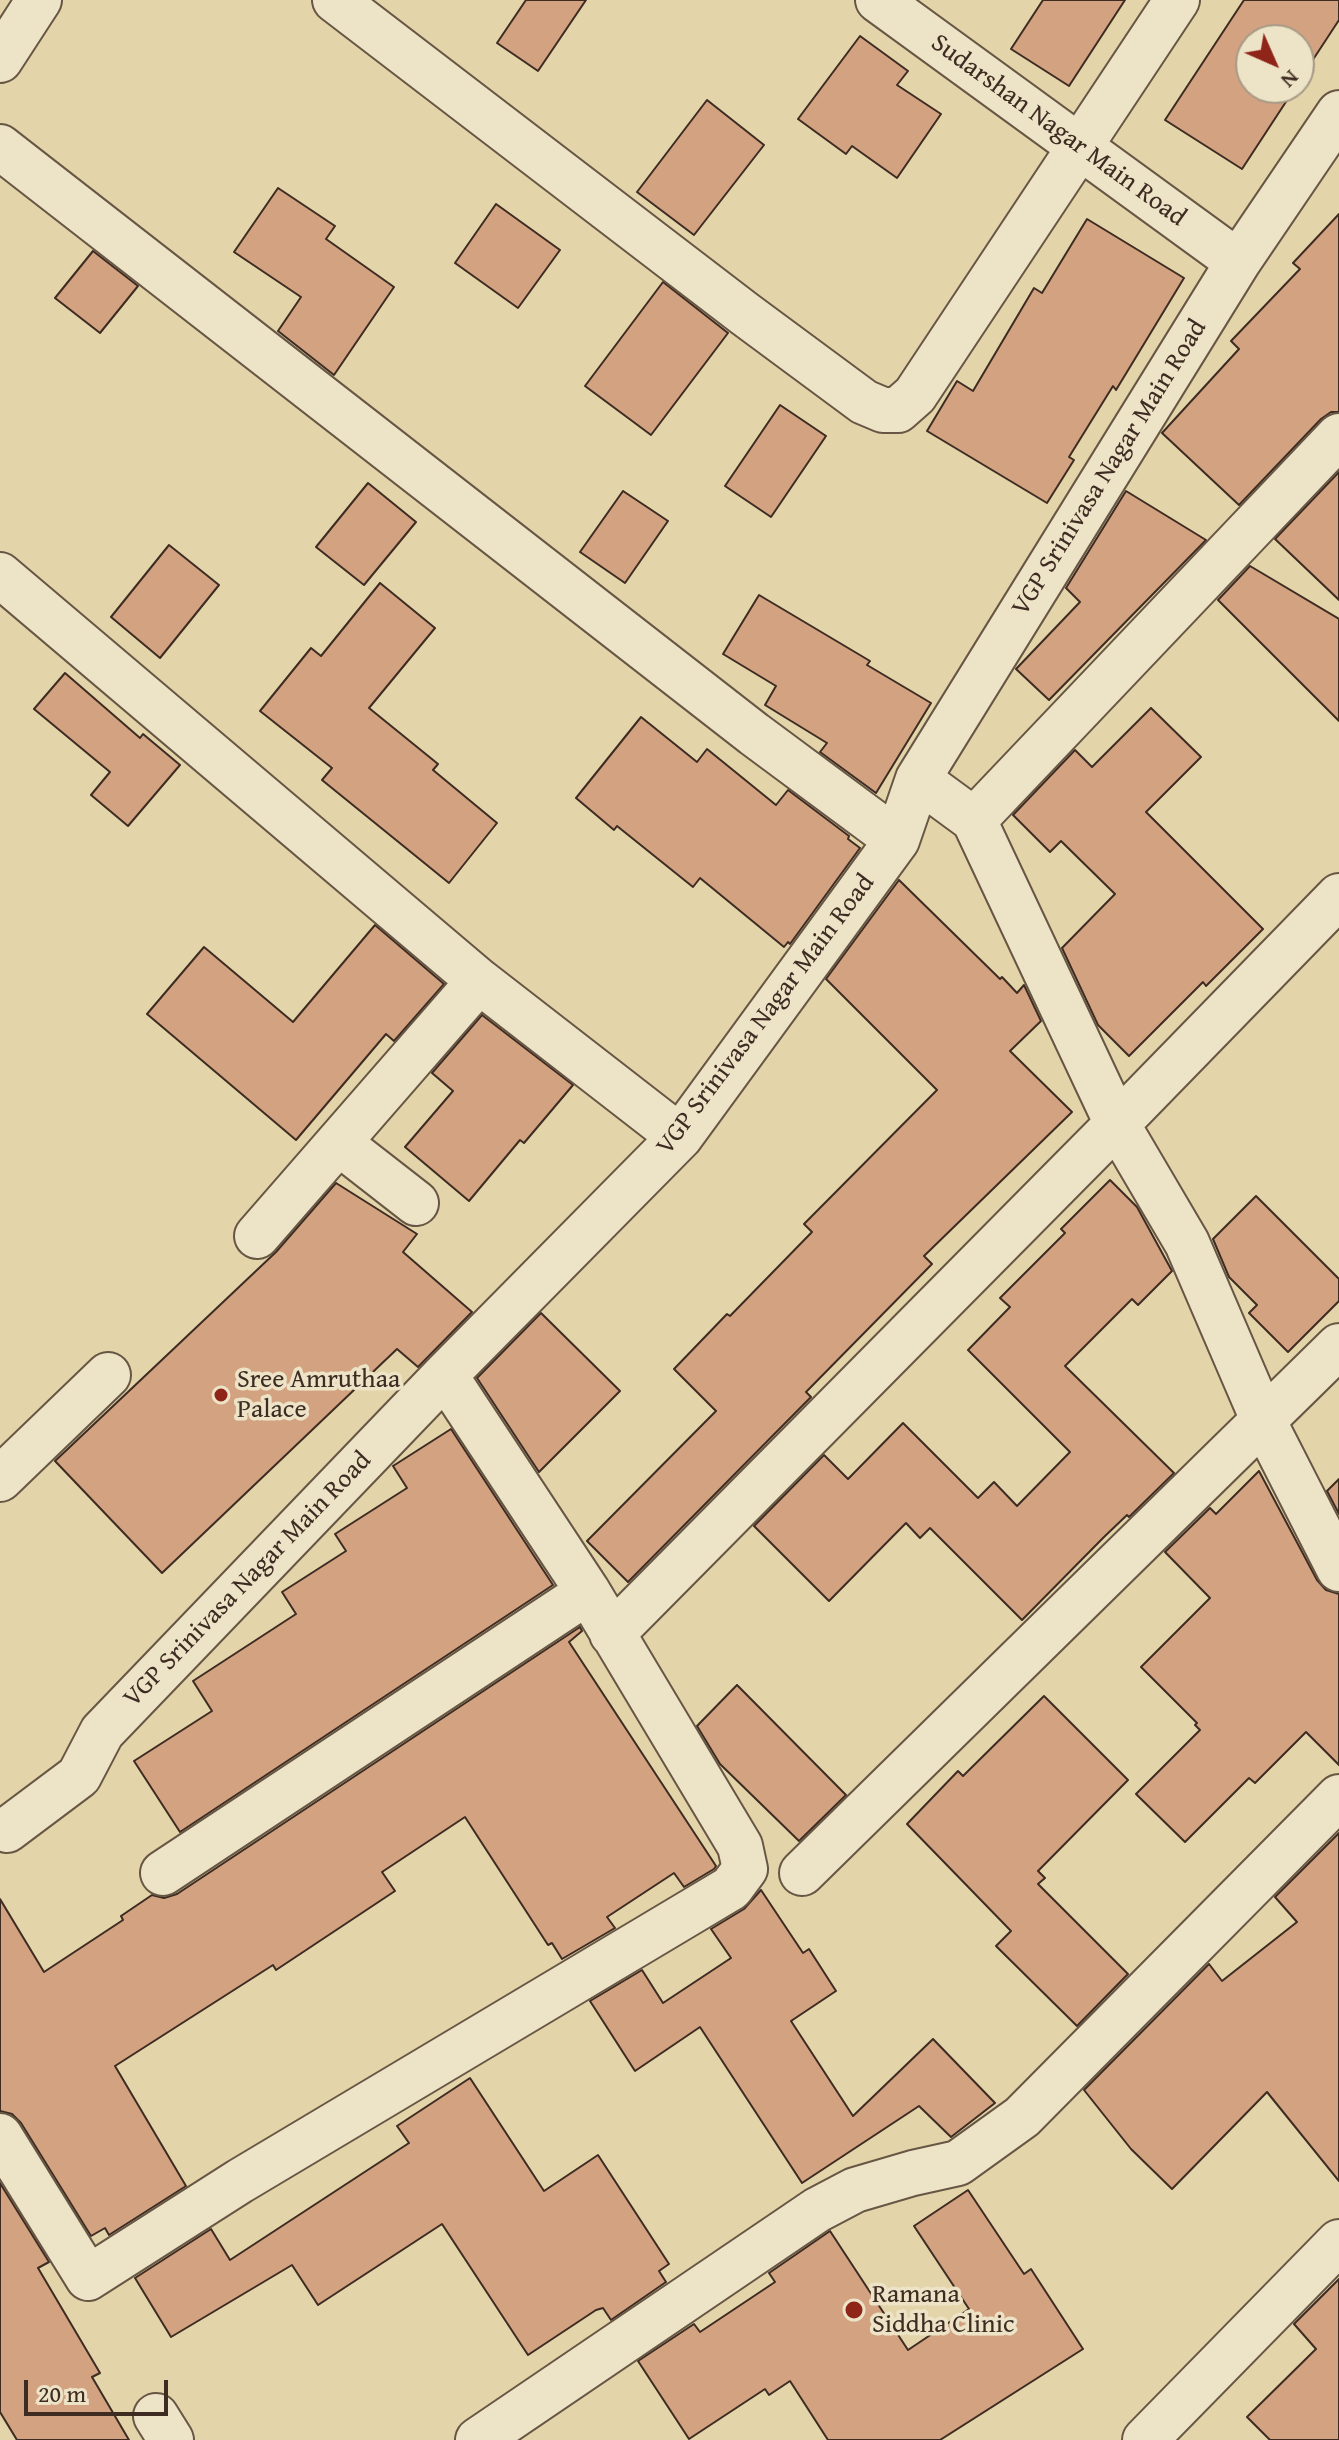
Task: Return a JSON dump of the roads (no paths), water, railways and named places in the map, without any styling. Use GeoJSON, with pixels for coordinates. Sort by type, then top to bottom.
{"type":"FeatureCollection","features":[{"type":"Feature","properties":{"kind":"street"},"geometry":{"type":"LineString","coordinates":[[0,60],[39,0]]}},
{"type":"Feature","properties":{"kind":"street"},"geometry":{"type":"LineString","coordinates":[[335,0],[757,323],[864,402],[883,410],[898,410],[915,395],[1177,0]]}},
{"type":"Feature","properties":{"kind":"street","name":"Sudarshan Nagar Main Road"},"geometry":{"type":"LineString","coordinates":[[878,0],[1238,262]]}},
{"type":"Feature","properties":{"kind":"street","name":"VGP Srinivasa Nagar Main Road"},"geometry":{"type":"LineString","coordinates":[[7,1830],[79,1776],[102,1732],[445,1375],[680,1137],[897,840],[918,779],[1238,262],[1339,113]]}},
{"type":"Feature","properties":{"kind":"street"},"geometry":{"type":"LineString","coordinates":[[0,147],[754,734],[897,840]]}},
{"type":"Feature","properties":{"kind":"street"},"geometry":{"type":"LineString","coordinates":[[974,820],[1339,436]]}},
{"type":"Feature","properties":{"kind":"street"},"geometry":{"type":"LineString","coordinates":[[0,575],[479,981],[680,1137]]}},
{"type":"Feature","properties":{"kind":"street"},"geometry":{"type":"LineString","coordinates":[[918,779],[974,820],[1117,1124],[1187,1243],[1264,1422],[1339,1569]]}},
{"type":"Feature","properties":{"kind":"street"},"geometry":{"type":"LineString","coordinates":[[612,1634],[1339,896]]}},
{"type":"Feature","properties":{"kind":"street"},"geometry":{"type":"LineString","coordinates":[[257,1236],[479,981]]}},
{"type":"Feature","properties":{"kind":"street"},"geometry":{"type":"LineString","coordinates":[[339,1143],[416,1203]]}},
{"type":"Feature","properties":{"kind":"street"},"geometry":{"type":"LineString","coordinates":[[802,1873],[1339,1346]]}},
{"type":"Feature","properties":{"kind":"street"},"geometry":{"type":"LineString","coordinates":[[0,1479],[108,1375]]}},
{"type":"Feature","properties":{"kind":"street"},"geometry":{"type":"LineString","coordinates":[[0,2136],[88,2278],[240,2181],[731,1888],[745,1869],[740,1846],[588,1592],[445,1375]]}},
{"type":"Feature","properties":{"kind":"street"},"geometry":{"type":"LineString","coordinates":[[163,1873],[588,1592]]}},
{"type":"Feature","properties":{"kind":"street"},"geometry":{"type":"LineString","coordinates":[[478,2440],[817,2210],[855,2190],[958,2163],[1022,2117],[1339,1797]]}},
{"type":"Feature","properties":{"kind":"street"},"geometry":{"type":"LineString","coordinates":[[1145,2440],[1339,2242]]}},
{"type":"Feature","properties":{"kind":"place","name":"Sree Amruthaa Palace"},"geometry":{"type":"Point","coordinates":[221,1395]}},
{"type":"Feature","properties":{"kind":"place","name":"Ramana Siddha Clinic"},"geometry":{"type":"Point","coordinates":[854,2310]}}]}
